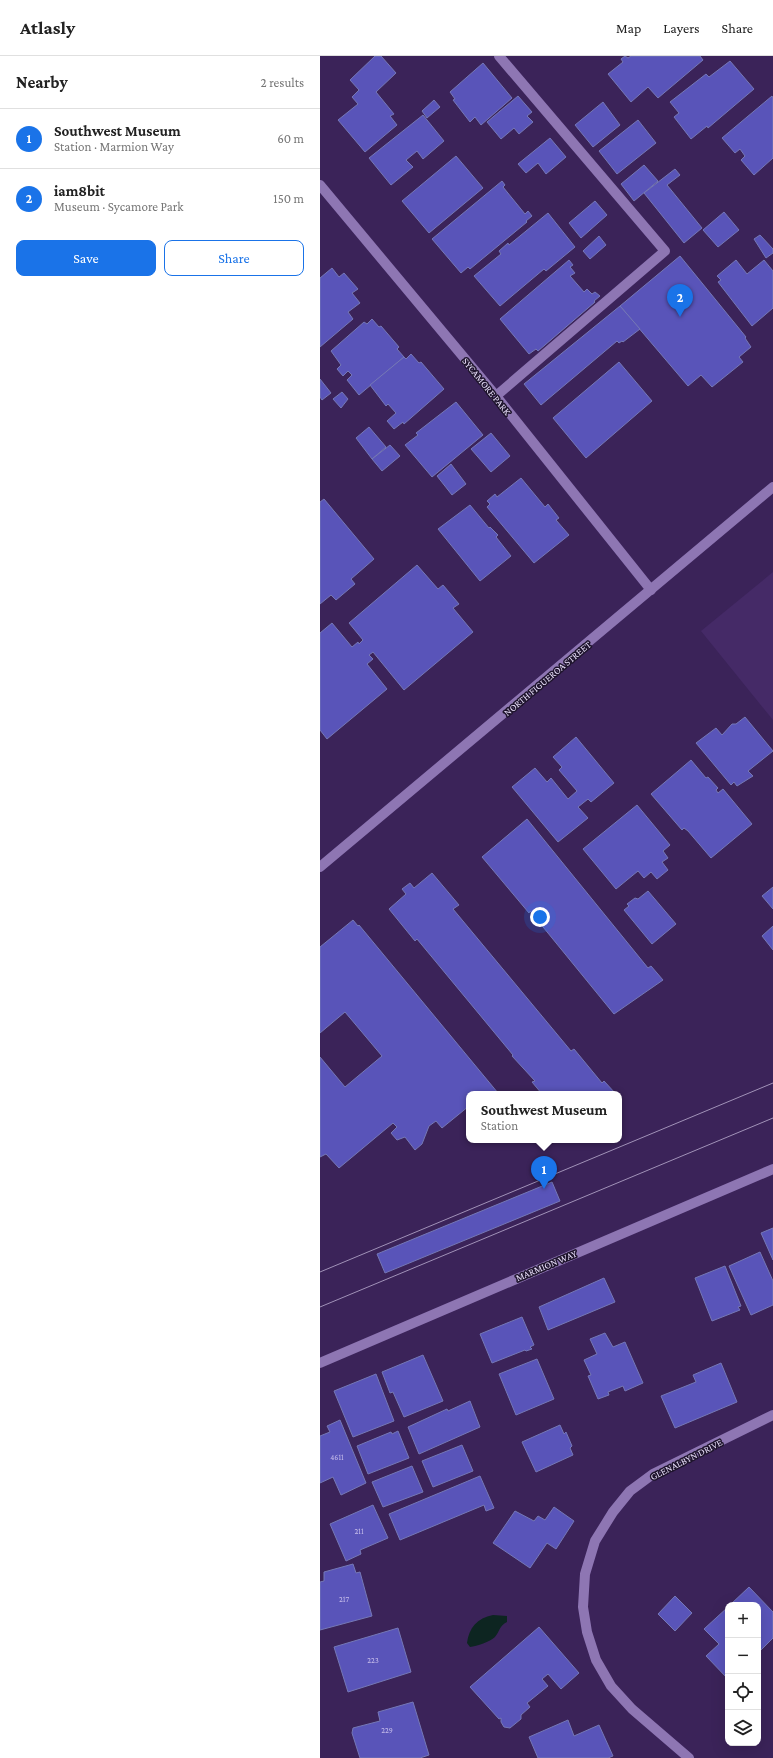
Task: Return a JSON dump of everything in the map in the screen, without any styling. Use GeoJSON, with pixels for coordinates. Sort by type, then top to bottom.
{"type":"FeatureCollection","features":[{"type":"Feature","properties":{"kind":"street"},"geometry":{"type":"LineString","coordinates":[[496,396],[665,251],[499,56]]}},
{"type":"Feature","properties":{"kind":"street","name":"SYCAMORE PARK"},"geometry":{"type":"LineString","coordinates":[[320,185],[496,396],[651,590]]}},
{"type":"Feature","properties":{"kind":"street","name":"NORTH FIGUEROA STREET"},"geometry":{"type":"LineString","coordinates":[[320,868],[773,487]]}},
{"type":"Feature","properties":{"kind":"street","name":"MARMION WAY"},"geometry":{"type":"LineString","coordinates":[[320,1363],[773,1169]]}},
{"type":"Feature","properties":{"kind":"street","name":"GLENALBYN DRIVE"},"geometry":{"type":"LineString","coordinates":[[689,1758],[632,1709],[611,1686],[596,1660],[587,1632],[583,1607],[585,1574],[595,1542],[613,1512],[630,1491],[653,1474],[773,1415]]}},
{"type":"Feature","properties":{"kind":"shaded area"},"geometry":{"type":"Polygon","coordinates":[[[773,572],[773,720],[701,631],[773,572]]]}},
{"type":"Feature","properties":{"kind":"shaded area"},"geometry":{"type":"Polygon","coordinates":[[[487,1616],[507,1616],[507,1622],[502,1625],[497,1635],[493,1639],[483,1644],[470,1647],[467,1643],[472,1628],[478,1621],[487,1616]]]}},
{"type":"Feature","properties":{"kind":"building"},"geometry":{"type":"Polygon","coordinates":[[[375,56],[381,56],[396,73],[376,92],[394,114],[390,116],[397,125],[365,152],[338,120],[358,104],[352,97],[359,90],[350,80],[375,56]]]}},
{"type":"Feature","properties":{"kind":"building"},"geometry":{"type":"Polygon","coordinates":[[[625,56],[628,58],[631,56],[700,56],[703,60],[658,98],[648,87],[631,102],[608,74],[623,62],[621,59],[625,56]]]}},
{"type":"Feature","properties":{"kind":"building"},"geometry":{"type":"Polygon","coordinates":[[[730,61],[754,89],[708,128],[707,126],[691,139],[674,117],[679,113],[670,102],[706,74],[709,77],[730,61]]]}},
{"type":"Feature","properties":{"kind":"building"},"geometry":{"type":"Polygon","coordinates":[[[483,63],[512,98],[481,125],[475,117],[470,122],[453,100],[455,99],[450,92],[483,63]]]}},
{"type":"Feature","properties":{"kind":"building"},"geometry":{"type":"Polygon","coordinates":[[[518,96],[532,112],[527,116],[533,122],[519,134],[514,128],[501,139],[487,122],[518,96]]]}},
{"type":"Feature","properties":{"kind":"building"},"geometry":{"type":"Polygon","coordinates":[[[772,96],[773,158],[754,175],[741,160],[745,156],[740,149],[735,153],[722,138],[772,96]]]}},
{"type":"Feature","properties":{"kind":"building"},"geometry":{"type":"Polygon","coordinates":[[[434,100],[440,107],[427,118],[422,111],[434,100]]]}},
{"type":"Feature","properties":{"kind":"building"},"geometry":{"type":"Polygon","coordinates":[[[603,102],[620,125],[593,147],[575,125],[603,102]]]}},
{"type":"Feature","properties":{"kind":"building"},"geometry":{"type":"Polygon","coordinates":[[[423,115],[444,141],[423,159],[417,151],[406,160],[413,167],[391,185],[369,158],[423,115]]]}},
{"type":"Feature","properties":{"kind":"building"},"geometry":{"type":"Polygon","coordinates":[[[638,120],[656,143],[617,174],[599,151],[638,120]]]}},
{"type":"Feature","properties":{"kind":"building"},"geometry":{"type":"Polygon","coordinates":[[[550,138],[566,157],[546,174],[538,163],[526,173],[518,164],[550,138]]]}},
{"type":"Feature","properties":{"kind":"building"},"geometry":{"type":"Polygon","coordinates":[[[456,156],[483,188],[429,233],[402,201],[456,156]]]}},
{"type":"Feature","properties":{"kind":"building"},"geometry":{"type":"Polygon","coordinates":[[[644,165],[658,181],[634,201],[621,184],[644,165]]]}},
{"type":"Feature","properties":{"kind":"building"},"geometry":{"type":"Polygon","coordinates":[[[675,169],[680,175],[667,185],[702,228],[684,243],[644,193],[675,169]]]}},
{"type":"Feature","properties":{"kind":"building"},"geometry":{"type":"Polygon","coordinates":[[[502,181],[505,185],[503,187],[525,214],[528,211],[532,216],[526,221],[527,222],[470,269],[468,267],[461,273],[432,239],[502,181]]]}},
{"type":"Feature","properties":{"kind":"building"},"geometry":{"type":"Polygon","coordinates":[[[595,201],[607,215],[581,238],[569,223],[595,201]]]}},
{"type":"Feature","properties":{"kind":"building"},"geometry":{"type":"Polygon","coordinates":[[[724,212],[739,230],[718,247],[703,230],[724,212]]]}},
{"type":"Feature","properties":{"kind":"building"},"geometry":{"type":"Polygon","coordinates":[[[548,213],[575,247],[546,271],[544,269],[500,306],[474,276],[501,254],[499,251],[508,243],[509,245],[548,213]]]}},
{"type":"Feature","properties":{"kind":"building"},"geometry":{"type":"Polygon","coordinates":[[[760,235],[773,249],[773,253],[766,258],[754,239],[760,235]]]}},
{"type":"Feature","properties":{"kind":"building"},"geometry":{"type":"Polygon","coordinates":[[[599,236],[606,245],[590,259],[583,251],[599,236]]]}},
{"type":"Feature","properties":{"kind":"building"},"geometry":{"type":"Polygon","coordinates":[[[680,256],[746,337],[745,338],[751,347],[739,357],[743,362],[712,387],[701,375],[688,386],[620,306],[680,256]]]}},
{"type":"Feature","properties":{"kind":"building"},"geometry":{"type":"Polygon","coordinates":[[[569,260],[573,265],[570,267],[575,273],[570,276],[584,292],[587,289],[592,294],[595,292],[600,296],[538,351],[536,349],[529,354],[500,319],[569,260]]]}},
{"type":"Feature","properties":{"kind":"building"},"geometry":{"type":"Polygon","coordinates":[[[736,260],[747,274],[764,260],[773,271],[773,308],[752,326],[718,282],[721,280],[717,276],[736,260]]]}},
{"type":"Feature","properties":{"kind":"building"},"geometry":{"type":"Polygon","coordinates":[[[332,268],[339,277],[344,273],[358,289],[352,293],[360,303],[348,312],[353,319],[320,347],[320,278],[332,268]]]}},
{"type":"Feature","properties":{"kind":"building"},"geometry":{"type":"Polygon","coordinates":[[[620,306],[640,329],[623,342],[622,341],[619,343],[617,341],[541,405],[524,384],[620,306]]]}},
{"type":"Feature","properties":{"kind":"building"},"geometry":{"type":"Polygon","coordinates":[[[372,319],[379,327],[381,326],[399,347],[397,349],[404,357],[359,395],[347,380],[352,375],[348,371],[343,376],[337,369],[341,365],[331,351],[364,322],[367,324],[372,319]]]}},
{"type":"Feature","properties":{"kind":"building"},"geometry":{"type":"Polygon","coordinates":[[[411,354],[419,363],[421,362],[444,389],[404,424],[403,422],[394,429],[387,421],[396,413],[388,404],[386,406],[370,385],[404,357],[406,359],[411,354]]]}},
{"type":"Feature","properties":{"kind":"building"},"geometry":{"type":"Polygon","coordinates":[[[619,362],[652,401],[586,458],[553,418],[619,362]]]}},
{"type":"Feature","properties":{"kind":"building"},"geometry":{"type":"Polygon","coordinates":[[[320,379],[331,393],[322,400],[320,397],[320,379]]]}},
{"type":"Feature","properties":{"kind":"building"},"geometry":{"type":"Polygon","coordinates":[[[342,392],[348,399],[341,408],[333,399],[342,392]]]}},
{"type":"Feature","properties":{"kind":"building"},"geometry":{"type":"Polygon","coordinates":[[[456,402],[483,435],[432,477],[405,445],[418,435],[416,433],[456,402]]]}},
{"type":"Feature","properties":{"kind":"building"},"geometry":{"type":"Polygon","coordinates":[[[369,427],[386,447],[372,459],[356,438],[369,427]]]}},
{"type":"Feature","properties":{"kind":"building"},"geometry":{"type":"Polygon","coordinates":[[[491,433],[510,456],[491,472],[471,449],[491,433]]]}},
{"type":"Feature","properties":{"kind":"building"},"geometry":{"type":"Polygon","coordinates":[[[390,445],[400,456],[382,471],[372,459],[390,445]]]}},
{"type":"Feature","properties":{"kind":"building"},"geometry":{"type":"Polygon","coordinates":[[[451,464],[466,484],[452,495],[437,476],[451,464]]]}},
{"type":"Feature","properties":{"kind":"building"},"geometry":{"type":"Polygon","coordinates":[[[521,478],[545,507],[548,504],[559,518],[556,520],[569,535],[534,563],[487,507],[490,504],[487,501],[495,494],[497,497],[521,478]]]}},
{"type":"Feature","properties":{"kind":"building"},"geometry":{"type":"Polygon","coordinates":[[[324,499],[374,559],[351,579],[355,584],[336,600],[331,595],[320,604],[320,502],[324,499]]]}},
{"type":"Feature","properties":{"kind":"building"},"geometry":{"type":"Polygon","coordinates":[[[470,505],[489,528],[490,527],[498,535],[496,537],[511,556],[480,581],[438,529],[470,505]]]}},
{"type":"Feature","properties":{"kind":"building"},"geometry":{"type":"Polygon","coordinates":[[[417,565],[438,589],[443,585],[459,604],[453,608],[473,632],[404,690],[373,652],[369,655],[373,659],[367,664],[387,689],[327,739],[320,730],[320,633],[332,623],[352,647],[358,642],[359,644],[363,640],[349,623],[417,565]]]}},
{"type":"Feature","properties":{"kind":"building"},"geometry":{"type":"Polygon","coordinates":[[[745,717],[773,751],[748,771],[753,776],[737,786],[734,782],[731,785],[696,743],[716,728],[722,735],[732,724],[736,724],[745,717]]]}},
{"type":"Feature","properties":{"kind":"building"},"geometry":{"type":"Polygon","coordinates":[[[576,737],[614,783],[591,802],[588,799],[578,807],[588,818],[558,842],[512,787],[535,768],[547,782],[551,778],[568,799],[577,791],[559,770],[562,767],[553,757],[576,737]]]}},
{"type":"Feature","properties":{"kind":"building"},"geometry":{"type":"Polygon","coordinates":[[[691,760],[706,778],[708,777],[718,788],[716,790],[718,793],[723,789],[752,824],[711,858],[688,831],[684,828],[682,830],[651,794],[691,760]]]}},
{"type":"Feature","properties":{"kind":"building"},"geometry":{"type":"Polygon","coordinates":[[[637,805],[670,845],[663,851],[668,858],[662,862],[668,870],[657,879],[651,872],[644,878],[638,871],[616,889],[583,849],[637,805]]]}},
{"type":"Feature","properties":{"kind":"building"},"geometry":{"type":"Polygon","coordinates":[[[527,819],[648,968],[651,966],[663,980],[614,1014],[530,911],[529,913],[482,857],[527,819]]]}},
{"type":"Feature","properties":{"kind":"building"},"geometry":{"type":"Polygon","coordinates":[[[432,873],[459,905],[453,909],[571,1051],[574,1049],[602,1083],[604,1081],[613,1091],[540,1091],[532,1082],[535,1081],[512,1056],[513,1055],[417,939],[415,941],[389,909],[406,894],[402,889],[410,883],[414,888],[432,873]]]}},
{"type":"Feature","properties":{"kind":"building"},"geometry":{"type":"Polygon","coordinates":[[[773,887],[773,909],[762,896],[773,887]]]}},
{"type":"Feature","properties":{"kind":"building"},"geometry":{"type":"Polygon","coordinates":[[[648,891],[676,924],[652,944],[624,910],[629,906],[627,904],[635,898],[638,899],[648,891]]]}},
{"type":"Feature","properties":{"kind":"building"},"geometry":{"type":"Polygon","coordinates":[[[353,920],[358,926],[359,925],[496,1091],[466,1091],[466,1108],[442,1128],[436,1121],[429,1126],[422,1144],[415,1150],[405,1137],[397,1140],[391,1133],[397,1127],[393,1123],[339,1168],[326,1154],[320,1157],[320,1057],[345,1087],[382,1056],[345,1012],[320,1033],[320,947],[353,920]]]}},
{"type":"Feature","properties":{"kind":"building"},"geometry":{"type":"Polygon","coordinates":[[[773,926],[773,950],[762,936],[773,926]]]}},
{"type":"Feature","properties":{"kind":"building"},"geometry":{"type":"Polygon","coordinates":[[[552,1182],[560,1201],[385,1273],[377,1254],[552,1182]]]}},
{"type":"Feature","properties":{"kind":"building"},"geometry":{"type":"Polygon","coordinates":[[[773,1228],[773,1260],[761,1233],[773,1228]]]}},
{"type":"Feature","properties":{"kind":"building"},"geometry":{"type":"Polygon","coordinates":[[[760,1252],[773,1281],[773,1305],[751,1315],[729,1266],[760,1252]]]}},
{"type":"Feature","properties":{"kind":"building"},"geometry":{"type":"Polygon","coordinates":[[[725,1266],[741,1306],[738,1307],[740,1310],[712,1321],[695,1278],[725,1266]]]}},
{"type":"Feature","properties":{"kind":"building"},"geometry":{"type":"Polygon","coordinates":[[[604,1278],[615,1302],[548,1330],[539,1307],[604,1278]]]}},
{"type":"Feature","properties":{"kind":"building"},"geometry":{"type":"Polygon","coordinates":[[[522,1317],[534,1345],[530,1347],[532,1349],[525,1350],[492,1363],[480,1334],[522,1317]]]}},
{"type":"Feature","properties":{"kind":"building"},"geometry":{"type":"Polygon","coordinates":[[[605,1333],[613,1347],[625,1342],[643,1383],[625,1391],[623,1386],[608,1392],[609,1395],[598,1399],[588,1376],[591,1375],[584,1360],[597,1354],[590,1339],[605,1333]]]}},
{"type":"Feature","properties":{"kind":"building"},"geometry":{"type":"Polygon","coordinates":[[[423,1355],[443,1401],[404,1417],[393,1392],[390,1393],[382,1372],[423,1355]]]}},
{"type":"Feature","properties":{"kind":"building"},"geometry":{"type":"Polygon","coordinates":[[[537,1359],[554,1399],[516,1415],[499,1374],[537,1359]]]}},
{"type":"Feature","properties":{"kind":"building"},"geometry":{"type":"Polygon","coordinates":[[[721,1363],[737,1402],[675,1428],[661,1396],[696,1382],[693,1375],[721,1363]]]}},
{"type":"Feature","properties":{"kind":"building"},"geometry":{"type":"Polygon","coordinates":[[[376,1374],[394,1421],[353,1437],[334,1391],[376,1374]]]}},
{"type":"Feature","properties":{"kind":"building"},"geometry":{"type":"Polygon","coordinates":[[[470,1401],[480,1427],[419,1454],[408,1427],[447,1409],[448,1411],[470,1401]]]}},
{"type":"Feature","properties":{"kind":"building"},"geometry":{"type":"Polygon","coordinates":[[[340,1420],[366,1483],[341,1495],[333,1477],[320,1483],[320,1436],[330,1432],[327,1426],[340,1420]]]}},
{"type":"Feature","properties":{"kind":"building"},"geometry":{"type":"Polygon","coordinates":[[[560,1425],[564,1434],[566,1432],[572,1446],[570,1448],[573,1455],[536,1472],[522,1442],[560,1425]]]}},
{"type":"Feature","properties":{"kind":"building"},"geometry":{"type":"Polygon","coordinates":[[[398,1431],[409,1458],[368,1474],[357,1446],[391,1432],[392,1434],[398,1431]]]}},
{"type":"Feature","properties":{"kind":"building"},"geometry":{"type":"Polygon","coordinates":[[[462,1445],[473,1471],[433,1487],[422,1461],[462,1445]]]}},
{"type":"Feature","properties":{"kind":"building"},"geometry":{"type":"Polygon","coordinates":[[[412,1466],[423,1492],[383,1507],[372,1482],[412,1466]]]}},
{"type":"Feature","properties":{"kind":"building"},"geometry":{"type":"Polygon","coordinates":[[[480,1476],[494,1508],[486,1511],[484,1505],[400,1540],[389,1514],[480,1476]]]}},
{"type":"Feature","properties":{"kind":"building"},"geometry":{"type":"Polygon","coordinates":[[[373,1505],[388,1538],[360,1550],[361,1554],[346,1561],[330,1524],[373,1505]]]}},
{"type":"Feature","properties":{"kind":"building"},"geometry":{"type":"Polygon","coordinates":[[[554,1507],[574,1521],[556,1549],[547,1543],[530,1568],[493,1543],[515,1511],[534,1521],[538,1516],[545,1520],[554,1507]]]}},
{"type":"Feature","properties":{"kind":"building"},"geometry":{"type":"Polygon","coordinates":[[[353,1564],[356,1573],[360,1572],[372,1616],[320,1630],[320,1582],[324,1581],[324,1572],[353,1564]]]}},
{"type":"Feature","properties":{"kind":"building"},"geometry":{"type":"Polygon","coordinates":[[[749,1587],[773,1612],[773,1638],[761,1650],[761,1602],[733,1602],[749,1587]]]}},
{"type":"Feature","properties":{"kind":"building"},"geometry":{"type":"Polygon","coordinates":[[[675,1596],[692,1613],[675,1631],[658,1614],[675,1596]]]}},
{"type":"Feature","properties":{"kind":"building"},"geometry":{"type":"Polygon","coordinates":[[[725,1610],[725,1676],[706,1656],[719,1644],[704,1629],[725,1610]]]}},
{"type":"Feature","properties":{"kind":"building"},"geometry":{"type":"Polygon","coordinates":[[[539,1627],[579,1673],[561,1689],[548,1674],[542,1679],[548,1686],[527,1703],[530,1707],[521,1715],[521,1719],[510,1728],[504,1727],[501,1722],[501,1718],[499,1719],[470,1687],[539,1627]]]}},
{"type":"Feature","properties":{"kind":"building"},"geometry":{"type":"Polygon","coordinates":[[[398,1628],[411,1672],[348,1692],[334,1647],[398,1628]]]}},
{"type":"Feature","properties":{"kind":"building"},"geometry":{"type":"Polygon","coordinates":[[[413,1702],[429,1755],[420,1758],[360,1758],[352,1733],[353,1728],[380,1721],[378,1712],[413,1702]]]}},
{"type":"Feature","properties":{"kind":"building"},"geometry":{"type":"Polygon","coordinates":[[[568,1720],[574,1736],[599,1725],[613,1756],[608,1758],[538,1758],[529,1737],[568,1720]]]}},
{"type":"Feature","properties":{"kind":"tram line"},"geometry":{"type":"LineString","coordinates":[[320,1272],[773,1083]]}},
{"type":"Feature","properties":{"kind":"tram line"},"geometry":{"type":"LineString","coordinates":[[320,1307],[773,1118]]}},
{"type":"Feature","properties":{"kind":"place","name":"iam8bit"},"geometry":{"type":"Point","coordinates":[680,317]}},
{"type":"Feature","properties":{"kind":"place","name":"Southwest Museum"},"geometry":{"type":"Point","coordinates":[544,1189]}}]}
